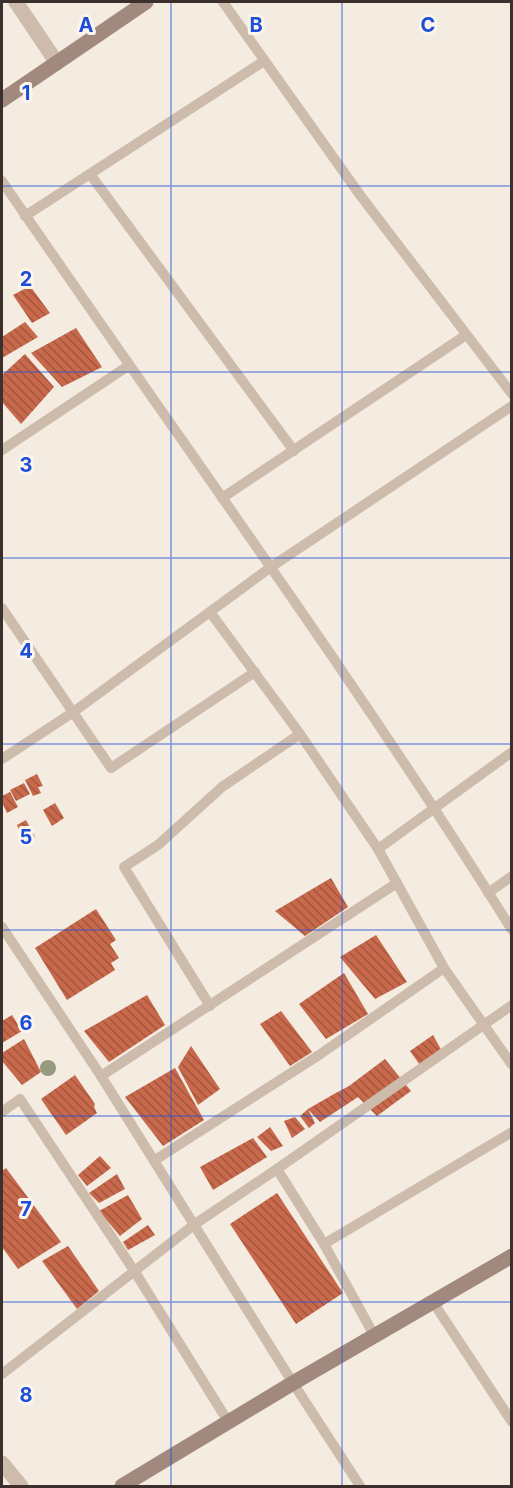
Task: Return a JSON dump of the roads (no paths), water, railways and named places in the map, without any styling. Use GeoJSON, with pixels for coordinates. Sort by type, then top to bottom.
{"type":"FeatureCollection","features":[{"type":"Feature","properties":{"kind":"main road"},"geometry":{"type":"LineString","coordinates":[[2,100],[146,2]]}},
{"type":"Feature","properties":{"kind":"main road"},"geometry":{"type":"LineString","coordinates":[[122,1486],[293,1383],[512,1256]]}},
{"type":"Feature","properties":{"kind":"street"},"geometry":{"type":"LineString","coordinates":[[16,2],[57,63]]}},
{"type":"Feature","properties":{"kind":"street"},"geometry":{"type":"LineString","coordinates":[[2,1463],[21,1486]]}},
{"type":"Feature","properties":{"kind":"lane"},"geometry":{"type":"LineString","coordinates":[[223,2],[360,195],[512,394]]}},
{"type":"Feature","properties":{"kind":"lane"},"geometry":{"type":"LineString","coordinates":[[25,216],[264,61]]}},
{"type":"Feature","properties":{"kind":"lane"},"geometry":{"type":"LineString","coordinates":[[90,174],[294,451]]}},
{"type":"Feature","properties":{"kind":"lane"},"geometry":{"type":"LineString","coordinates":[[2,182],[128,366],[271,567],[434,808],[512,930]]}},
{"type":"Feature","properties":{"kind":"lane"},"geometry":{"type":"LineString","coordinates":[[222,498],[466,335]]}},
{"type":"Feature","properties":{"kind":"lane"},"geometry":{"type":"LineString","coordinates":[[2,450],[128,366]]}},
{"type":"Feature","properties":{"kind":"lane"},"geometry":{"type":"LineString","coordinates":[[2,759],[72,713],[271,567],[512,406]]}},
{"type":"Feature","properties":{"kind":"lane"},"geometry":{"type":"LineString","coordinates":[[2,608],[111,768],[255,672]]}},
{"type":"Feature","properties":{"kind":"lane"},"geometry":{"type":"LineString","coordinates":[[210,612],[300,734],[378,849],[444,968],[512,1065]]}},
{"type":"Feature","properties":{"kind":"lane"},"geometry":{"type":"LineString","coordinates":[[210,1006],[124,867],[158,844],[222,788],[300,734]]}},
{"type":"Feature","properties":{"kind":"lane"},"geometry":{"type":"LineString","coordinates":[[378,849],[512,752]]}},
{"type":"Feature","properties":{"kind":"lane"},"geometry":{"type":"LineString","coordinates":[[488,893],[512,876]]}},
{"type":"Feature","properties":{"kind":"lane"},"geometry":{"type":"LineString","coordinates":[[101,1076],[397,883]]}},
{"type":"Feature","properties":{"kind":"lane"},"geometry":{"type":"LineString","coordinates":[[2,927],[155,1160],[293,1383],[360,1486]]}},
{"type":"Feature","properties":{"kind":"lane"},"geometry":{"type":"LineString","coordinates":[[155,1160],[319,1055],[444,968]]}},
{"type":"Feature","properties":{"kind":"lane"},"geometry":{"type":"LineString","coordinates":[[2,1374],[195,1224],[512,1005]]}},
{"type":"Feature","properties":{"kind":"lane"},"geometry":{"type":"LineString","coordinates":[[2,1112],[20,1099],[135,1272],[229,1423]]}},
{"type":"Feature","properties":{"kind":"lane"},"geometry":{"type":"LineString","coordinates":[[324,1244],[512,1132]]}},
{"type":"Feature","properties":{"kind":"lane"},"geometry":{"type":"LineString","coordinates":[[277,1169],[324,1244],[375,1337]]}},
{"type":"Feature","properties":{"kind":"lane"},"geometry":{"type":"LineString","coordinates":[[433,1302],[512,1422]]}}]}
